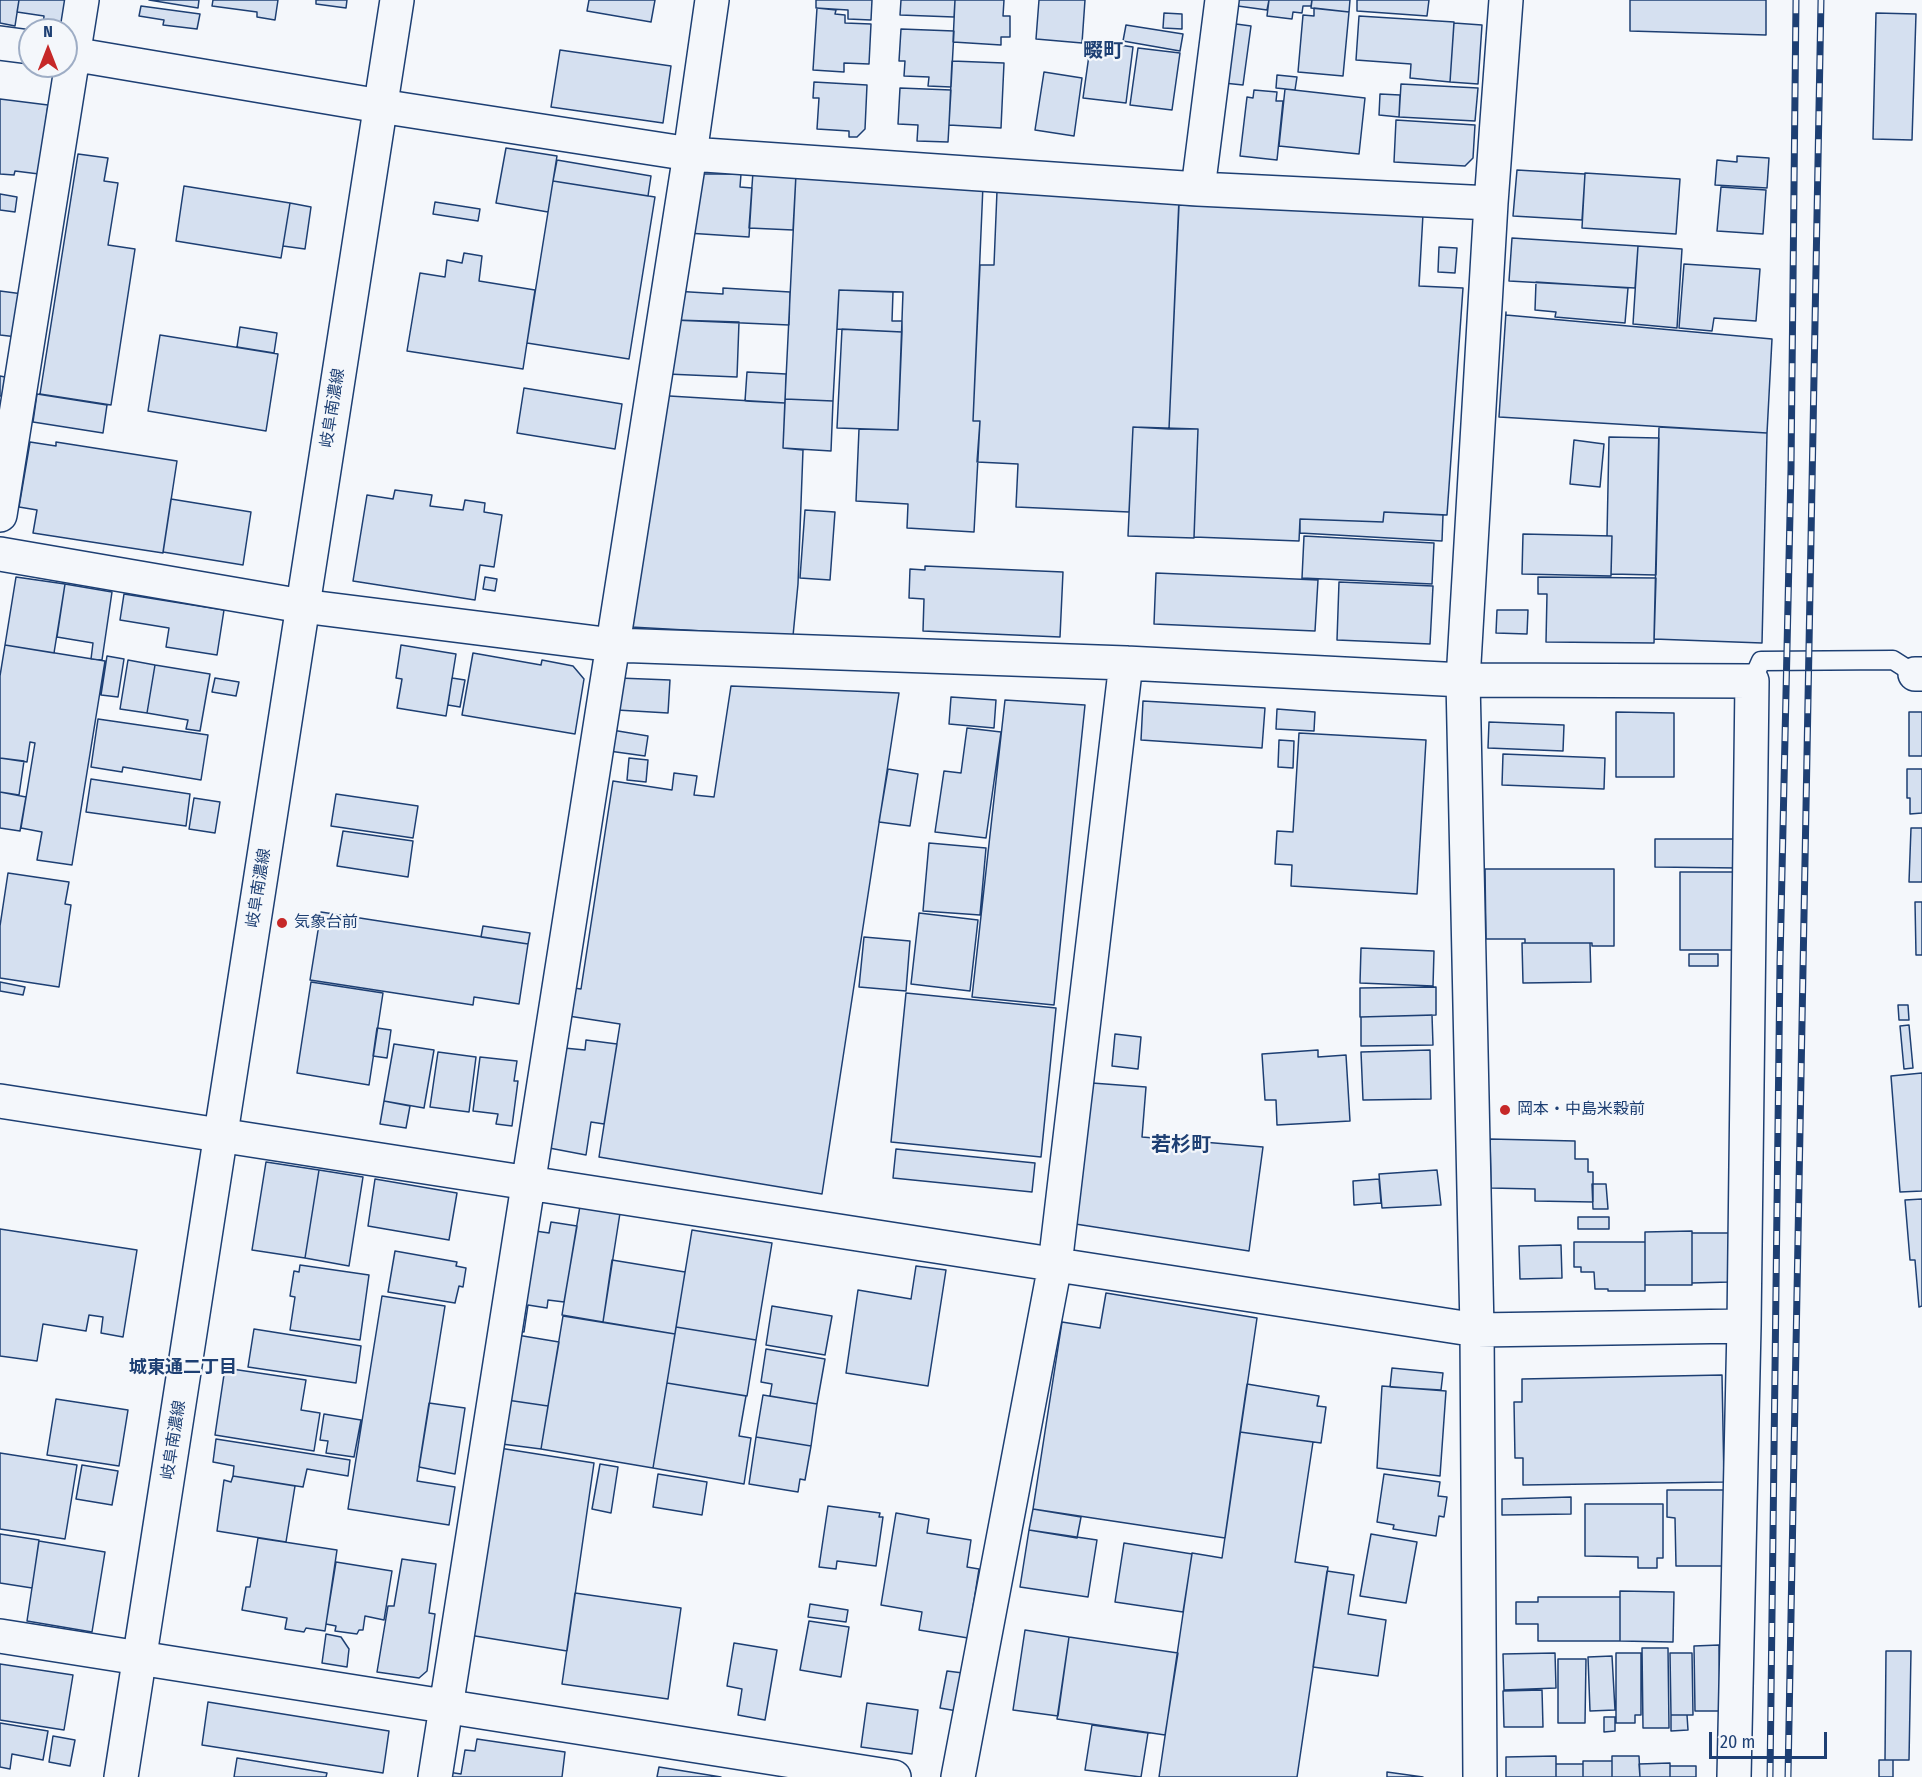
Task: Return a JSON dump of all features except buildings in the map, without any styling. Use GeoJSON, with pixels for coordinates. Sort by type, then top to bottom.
{"type":"FeatureCollection","features":[{"type":"Feature","properties":{"kind":"street"},"geometry":{"type":"LineString","coordinates":[[78,18],[82,0]]}},
{"type":"Feature","properties":{"kind":"street","name":"岐阜南濃線"},"geometry":{"type":"LineString","coordinates":[[121,1777],[397,0]]}},
{"type":"Feature","properties":{"kind":"street"},"geometry":{"type":"LineString","coordinates":[[435,1777],[690,154],[712,0]]}},
{"type":"Feature","properties":{"kind":"street"},"geometry":{"type":"LineString","coordinates":[[1198,189],[1222,0]]}},
{"type":"Feature","properties":{"kind":"street"},"geometry":{"type":"LineString","coordinates":[[1480,1777],[1477,1330],[1463,680],[1491,203],[1506,0]]}},
{"type":"Feature","properties":{"kind":"street"},"geometry":{"type":"LineString","coordinates":[[0,43],[18,45]]}},
{"type":"Feature","properties":{"kind":"street"},"geometry":{"type":"LineString","coordinates":[[78,54],[380,106],[690,154],[1198,189],[1491,203]]}},
{"type":"Feature","properties":{"kind":"street"},"geometry":{"type":"LineString","coordinates":[[0,515],[66,78]]}},
{"type":"Feature","properties":{"kind":"street"},"geometry":{"type":"LineString","coordinates":[[0,554],[302,606],[613,645],[1126,663],[1463,680],[1752,681],[1744,1326],[1734,1777]]}},
{"type":"Feature","properties":{"kind":"street"},"geometry":{"type":"LineString","coordinates":[[958,1777],[1055,1265],[1126,663]]}},
{"type":"Feature","properties":{"kind":"street"},"geometry":{"type":"LineString","coordinates":[[0,1101],[1477,1330],[1744,1326]]}},
{"type":"Feature","properties":{"kind":"street"},"geometry":{"type":"LineString","coordinates":[[0,1636],[894,1777]]}},
{"type":"Feature","properties":{"kind":"lane"},"geometry":{"type":"LineString","coordinates":[[1752,681],[1761,661],[1893,660],[1918,674]]}},
{"type":"Feature","properties":{"kind":"railway"},"geometry":{"type":"LineString","coordinates":[[1770,1777],[1780,962],[1791,469],[1796,0]]}},
{"type":"Feature","properties":{"kind":"railway"},"geometry":{"type":"LineString","coordinates":[[1788,1777],[1821,0]]}},
{"type":"Feature","properties":{"kind":"place","name":"気象台前"},"geometry":{"type":"Point","coordinates":[282,923]}},
{"type":"Feature","properties":{"kind":"place","name":"岡本・中島米穀前"},"geometry":{"type":"Point","coordinates":[1505,1110]}},
{"type":"Feature","properties":{"kind":"district","name":"畷町"},"geometry":{"type":"Point","coordinates":[1103,51]}},
{"type":"Feature","properties":{"kind":"district","name":"若杉町"},"geometry":{"type":"Point","coordinates":[1181,1145]}},
{"type":"Feature","properties":{"kind":"district","name":"城東通二丁目"},"geometry":{"type":"Point","coordinates":[183,1368]}}]}
